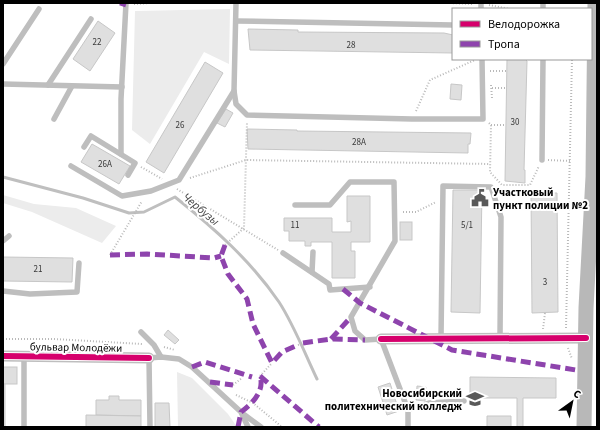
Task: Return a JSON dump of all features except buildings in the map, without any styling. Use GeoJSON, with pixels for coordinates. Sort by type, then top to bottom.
{"type":"FeatureCollection","features":[{"type":"Feature","properties":{"kind":"main road"},"geometry":{"type":"LineString","coordinates":[[584,427],[591,338],[588,257],[593,177],[595,3]]}},
{"type":"Feature","properties":{"kind":"street"},"geometry":{"type":"LineString","coordinates":[[382,339],[591,338]]}},
{"type":"Feature","properties":{"kind":"street","name":"бульвар Молодёжи"},"geometry":{"type":"LineString","coordinates":[[3,356],[149,358]]}},
{"type":"Feature","properties":{"kind":"lane"},"geometry":{"type":"LineString","coordinates":[[236,3],[234,92],[236,104],[247,115],[412,119],[483,119],[482,60]]}},
{"type":"Feature","properties":{"kind":"lane"},"geometry":{"type":"LineString","coordinates":[[121,154],[122,87],[126,4]]}},
{"type":"Feature","properties":{"kind":"lane"},"geometry":{"type":"LineString","coordinates":[[3,64],[39,9]]}},
{"type":"Feature","properties":{"kind":"lane"},"geometry":{"type":"LineString","coordinates":[[48,85],[91,19]]}},
{"type":"Feature","properties":{"kind":"lane"},"geometry":{"type":"LineString","coordinates":[[236,21],[452,25]]}},
{"type":"Feature","properties":{"kind":"lane"},"geometry":{"type":"LineString","coordinates":[[542,160],[543,60]]}},
{"type":"Feature","properties":{"kind":"lane"},"geometry":{"type":"LineString","coordinates":[[3,84],[122,87]]}},
{"type":"Feature","properties":{"kind":"lane"},"geometry":{"type":"LineString","coordinates":[[54,118],[72,86]]}},
{"type":"Feature","properties":{"kind":"lane"},"geometry":{"type":"LineString","coordinates":[[71,166],[122,196],[170,184],[179,180],[234,92]]}},
{"type":"Feature","properties":{"kind":"lane"},"geometry":{"type":"LineString","coordinates":[[84,146],[91,136],[135,163],[128,175]]}},
{"type":"Feature","properties":{"kind":"lane"},"geometry":{"type":"LineString","coordinates":[[295,205],[330,205],[350,182],[394,182],[395,241],[370,287],[351,316],[355,331],[365,340],[382,339],[408,410],[408,427]]}},
{"type":"Feature","properties":{"kind":"lane"},"geometry":{"type":"LineString","coordinates":[[441,338],[442,186],[492,187],[501,217],[500,338]]}},
{"type":"Feature","properties":{"kind":"lane"},"geometry":{"type":"LineString","coordinates":[[3,241],[9,236]]}},
{"type":"Feature","properties":{"kind":"lane"},"geometry":{"type":"LineString","coordinates":[[312,252],[312,272]]}},
{"type":"Feature","properties":{"kind":"lane"},"geometry":{"type":"LineString","coordinates":[[283,253],[329,284],[330,290],[370,287]]}},
{"type":"Feature","properties":{"kind":"lane"},"geometry":{"type":"LineString","coordinates":[[3,292],[30,294],[78,292],[79,263]]}},
{"type":"Feature","properties":{"kind":"lane"},"geometry":{"type":"LineString","coordinates":[[141,332],[154,345],[161,357]]}},
{"type":"Feature","properties":{"kind":"lane"},"geometry":{"type":"LineString","coordinates":[[24,356],[24,427]]}},
{"type":"Feature","properties":{"kind":"lane"},"geometry":{"type":"LineString","coordinates":[[150,427],[149,358],[161,357],[178,359],[192,367],[241,412],[261,427]]}},
{"type":"Feature","properties":{"kind":"lane"},"geometry":{"type":"LineString","coordinates":[[408,410],[429,403],[464,401]]}},
{"type":"Feature","properties":{"kind":"lane"},"geometry":{"type":"LineString","coordinates":[[241,412],[248,427]]}},
{"type":"Feature","properties":{"kind":"path"},"geometry":{"type":"LineString","coordinates":[[126,4],[151,3]]}},
{"type":"Feature","properties":{"kind":"path"},"geometry":{"type":"LineString","coordinates":[[412,119],[430,80],[474,60]]}},
{"type":"Feature","properties":{"kind":"path"},"geometry":{"type":"LineString","coordinates":[[566,330],[571,161],[572,60]]}},
{"type":"Feature","properties":{"kind":"path"},"geometry":{"type":"LineString","coordinates":[[487,71],[506,71]]}},
{"type":"Feature","properties":{"kind":"path"},"geometry":{"type":"LineString","coordinates":[[492,88],[506,88]]}},
{"type":"Feature","properties":{"kind":"path"},"geometry":{"type":"LineString","coordinates":[[225,245],[244,228],[247,115]]}},
{"type":"Feature","properties":{"kind":"path"},"geometry":{"type":"LineString","coordinates":[[483,119],[491,125],[506,125]]}},
{"type":"Feature","properties":{"kind":"path"},"geometry":{"type":"LineString","coordinates":[[491,125],[490,172],[502,185],[530,185],[542,160],[571,161]]}},
{"type":"Feature","properties":{"kind":"path"},"geometry":{"type":"LineString","coordinates":[[170,184],[246,160],[490,164]]}},
{"type":"Feature","properties":{"kind":"path"},"geometry":{"type":"LineString","coordinates":[[135,163],[283,253]]}},
{"type":"Feature","properties":{"kind":"path"},"geometry":{"type":"LineString","coordinates":[[395,212],[416,212],[442,199]]}},
{"type":"Feature","properties":{"kind":"path"},"geometry":{"type":"LineString","coordinates":[[110,255],[130,222],[138,205]]}},
{"type":"Feature","properties":{"kind":"path"},"geometry":{"type":"LineString","coordinates":[[542,331],[545,313]]}},
{"type":"Feature","properties":{"kind":"path"},"geometry":{"type":"LineString","coordinates":[[565,342],[573,363]]}},
{"type":"Feature","properties":{"kind":"path"},"geometry":{"type":"LineString","coordinates":[[298,345],[303,343]]}},
{"type":"Feature","properties":{"kind":"path"},"geometry":{"type":"LineString","coordinates":[[260,376],[272,363]]}},
{"type":"Feature","properties":{"kind":"path"},"geometry":{"type":"LineString","coordinates":[[233,385],[242,378]]}},
{"type":"Feature","properties":{"kind":"shaded area"},"geometry":{"type":"Polygon","coordinates":[[[230,9],[229,64],[204,52],[150,144],[132,130],[135,11],[230,9]]]}},
{"type":"Feature","properties":{"kind":"shaded area"},"geometry":{"type":"Polygon","coordinates":[[[3,195],[34,204],[76,208],[116,226],[102,243],[32,212],[3,203],[3,195]]]}},
{"type":"Feature","properties":{"kind":"shaded area"},"geometry":{"type":"Polygon","coordinates":[[[177,372],[192,378],[228,414],[237,427],[178,427],[177,372]]]}},
{"type":"Feature","properties":{"kind":"waterway","name":"Чербузы"},"geometry":{"type":"LineString","coordinates":[[3,177],[83,198],[129,213],[144,212],[175,197],[231,246],[268,287],[290,320],[317,379]]}},
{"type":"Feature","properties":{"kind":"marked path"},"geometry":{"type":"LineString","coordinates":[[120,3],[126,5]]}},
{"type":"Feature","properties":{"kind":"marked path"},"geometry":{"type":"LineString","coordinates":[[225,245],[221,256],[228,274],[247,299],[253,324],[272,363],[282,352],[298,345]]}},
{"type":"Feature","properties":{"kind":"marked path"},"geometry":{"type":"LineString","coordinates":[[110,255],[147,254],[214,258],[221,256]]}},
{"type":"Feature","properties":{"kind":"marked path"},"geometry":{"type":"LineString","coordinates":[[343,289],[360,303],[452,350],[576,370]]}},
{"type":"Feature","properties":{"kind":"marked path"},"geometry":{"type":"LineString","coordinates":[[331,339],[351,317]]}},
{"type":"Feature","properties":{"kind":"marked path"},"geometry":{"type":"LineString","coordinates":[[303,343],[331,339],[365,340]]}},
{"type":"Feature","properties":{"kind":"marked path"},"geometry":{"type":"LineString","coordinates":[[192,367],[205,362],[252,377]]}},
{"type":"Feature","properties":{"kind":"marked path"},"geometry":{"type":"LineString","coordinates":[[260,376],[319,427]]}},
{"type":"Feature","properties":{"kind":"marked path"},"geometry":{"type":"LineString","coordinates":[[238,427],[241,412],[253,401],[259,392],[261,387],[260,376]]}},
{"type":"Feature","properties":{"kind":"marked path"},"geometry":{"type":"LineString","coordinates":[[210,382],[233,385]]}},
{"type":"Feature","properties":{"kind":"cycle path"},"geometry":{"type":"LineString","coordinates":[[381,339],[586,338]]}},
{"type":"Feature","properties":{"kind":"cycle path"},"geometry":{"type":"LineString","coordinates":[[3,356],[149,358]]}},
{"type":"Feature","properties":{"kind":"place","name":"Участковый пункт полиции №2"},"geometry":{"type":"Point","coordinates":[480,198]}},
{"type":"Feature","properties":{"kind":"place","name":"Новосибирский политехнический колледж"},"geometry":{"type":"Point","coordinates":[475,399]}}]}
